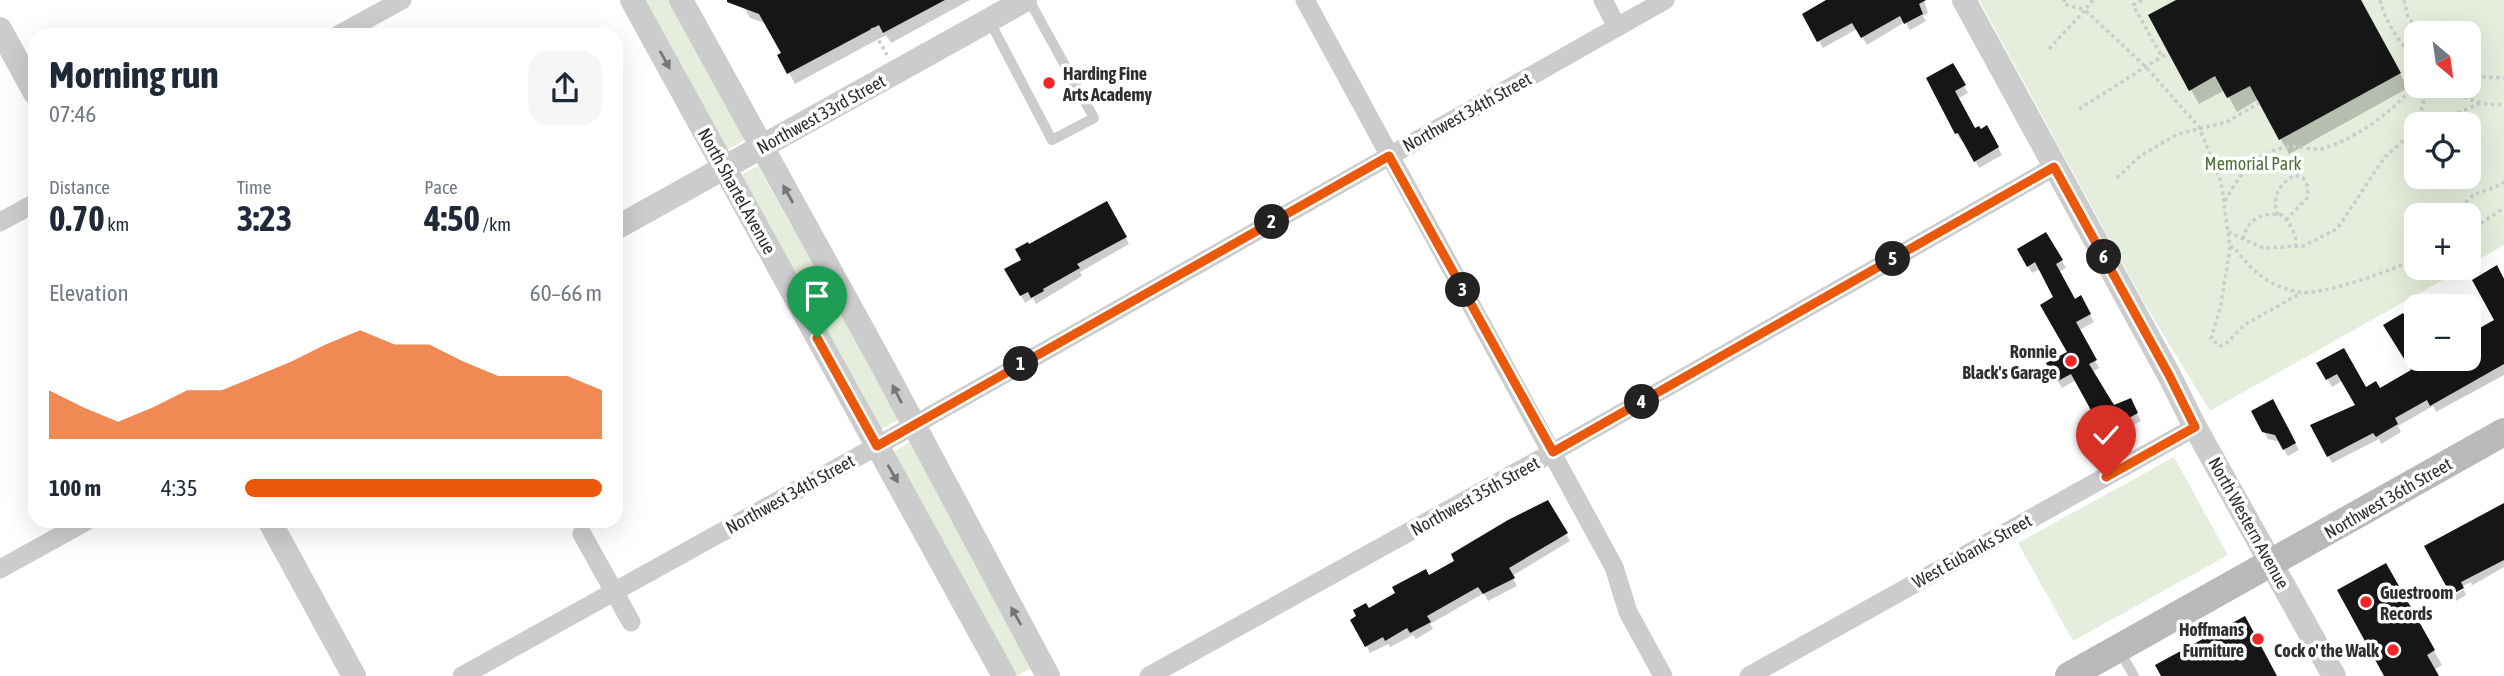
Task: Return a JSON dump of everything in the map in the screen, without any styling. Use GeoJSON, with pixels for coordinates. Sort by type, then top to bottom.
{"type":"FeatureCollection","features":[{"type":"Feature","properties":{"kind":"main road","name":"Northwest 36th Street"},"geometry":{"type":"LineString","coordinates":[[2119,649],[2504,432]]}},
{"type":"Feature","properties":{"kind":"main road"},"geometry":{"type":"LineString","coordinates":[[2069,676],[2119,649]]}},
{"type":"Feature","properties":{"kind":"street"},"geometry":{"type":"LineString","coordinates":[[351,28],[402,0]]}},
{"type":"Feature","properties":{"kind":"street","name":"North Shartel Avenue"},"geometry":{"type":"LineString","coordinates":[[632,0],[1004,676]]}},
{"type":"Feature","properties":{"kind":"street"},"geometry":{"type":"LineString","coordinates":[[681,0],[1048,676]]}},
{"type":"Feature","properties":{"kind":"street","name":"Northwest 33rd Street"},"geometry":{"type":"LineString","coordinates":[[623,224],[1027,0]]}},
{"type":"Feature","properties":{"kind":"street"},"geometry":{"type":"LineString","coordinates":[[1306,0],[1614,567],[1628,612],[1662,676]]}},
{"type":"Feature","properties":{"kind":"street"},"geometry":{"type":"LineString","coordinates":[[1603,0],[1617,27]]}},
{"type":"Feature","properties":{"kind":"street","name":"Northwest 34th Street"},"geometry":{"type":"LineString","coordinates":[[462,676],[877,446],[1665,0]]}},
{"type":"Feature","properties":{"kind":"street","name":"North Western Avenue"},"geometry":{"type":"LineString","coordinates":[[1964,0],[2195,427],[2334,676]]}},
{"type":"Feature","properties":{"kind":"street"},"geometry":{"type":"LineString","coordinates":[[0,29],[28,80]]}},
{"type":"Feature","properties":{"kind":"street","name":"Northwest 35th Street"},"geometry":{"type":"LineString","coordinates":[[1149,676],[1553,452],[2054,167]]}},
{"type":"Feature","properties":{"kind":"street"},"geometry":{"type":"LineString","coordinates":[[0,222],[28,207]]}},
{"type":"Feature","properties":{"kind":"street","name":"West Eubanks Street"},"geometry":{"type":"LineString","coordinates":[[1749,676],[2195,427]]}},
{"type":"Feature","properties":{"kind":"street"},"geometry":{"type":"LineString","coordinates":[[0,569],[74,528]]}},
{"type":"Feature","properties":{"kind":"street"},"geometry":{"type":"LineString","coordinates":[[274,528],[354,676]]}},
{"type":"Feature","properties":{"kind":"street"},"geometry":{"type":"LineString","coordinates":[[582,534],[631,622]]}},
{"type":"Feature","properties":{"kind":"lane"},"geometry":{"type":"LineString","coordinates":[[989,20],[1052,140],[1094,118],[1027,0]]}},
{"type":"Feature","properties":{"kind":"lane"},"geometry":{"type":"LineString","coordinates":[[2119,649],[2134,676]]}},
{"type":"Feature","properties":{"kind":"path"},"geometry":{"type":"LineString","coordinates":[[2064,0],[2064,4],[2085,10],[2147,68],[2199,127],[2221,183],[2230,247],[2221,305],[2211,339],[2213,342],[2220,345],[2227,343],[2244,325],[2301,293],[2381,275],[2404,264]]}},
{"type":"Feature","properties":{"kind":"path"},"geometry":{"type":"LineString","coordinates":[[2049,49],[2093,0]]}},
{"type":"Feature","properties":{"kind":"path"},"geometry":{"type":"LineString","coordinates":[[2079,109],[2164,55],[2133,5],[2142,0]]}},
{"type":"Feature","properties":{"kind":"path"},"geometry":{"type":"LineString","coordinates":[[2380,0],[2384,16],[2404,47]]}},
{"type":"Feature","properties":{"kind":"path"},"geometry":{"type":"LineString","coordinates":[[2404,0],[2411,21]]}},
{"type":"Feature","properties":{"kind":"path"},"geometry":{"type":"LineString","coordinates":[[872,28],[889,58]]}},
{"type":"Feature","properties":{"kind":"path"},"geometry":{"type":"LineString","coordinates":[[2482,76],[2504,78]]}},
{"type":"Feature","properties":{"kind":"path"},"geometry":{"type":"LineString","coordinates":[[2224,202],[2250,163],[2288,147],[2318,150],[2345,140],[2370,125],[2404,97]]}},
{"type":"Feature","properties":{"kind":"path"},"geometry":{"type":"LineString","coordinates":[[2465,98],[2493,105],[2504,104]]}},
{"type":"Feature","properties":{"kind":"path"},"geometry":{"type":"LineString","coordinates":[[2460,112],[2483,102]]}},
{"type":"Feature","properties":{"kind":"path"},"geometry":{"type":"LineString","coordinates":[[2117,178],[2125,167],[2140,156],[2178,134],[2227,122],[2259,103]]}},
{"type":"Feature","properties":{"kind":"path"},"geometry":{"type":"LineString","coordinates":[[2228,232],[2263,248],[2303,246],[2337,229],[2384,158],[2404,140]]}},
{"type":"Feature","properties":{"kind":"path"},"geometry":{"type":"LineString","coordinates":[[2278,215],[2275,207],[2276,194],[2284,180],[2295,175],[2303,178],[2308,187],[2307,198],[2286,220]]}},
{"type":"Feature","properties":{"kind":"path"},"geometry":{"type":"LineString","coordinates":[[2465,203],[2471,196],[2504,182]]}},
{"type":"Feature","properties":{"kind":"path"},"geometry":{"type":"LineString","coordinates":[[2481,223],[2504,208]]}},
{"type":"Feature","properties":{"kind":"path"},"geometry":{"type":"LineString","coordinates":[[2243,239],[2245,229],[2255,218],[2269,213],[2282,215],[2297,239],[2296,246]]}},
{"type":"Feature","properties":{"kind":"path"},"geometry":{"type":"LineString","coordinates":[[2230,247],[2234,247],[2248,266],[2266,281],[2301,293]]}},
{"type":"Feature","properties":{"kind":"green space"},"geometry":{"type":"Polygon","coordinates":[[[642,0],[671,0],[747,139],[725,151],[642,0]]]}},
{"type":"Feature","properties":{"kind":"green space","name":"Memorial Park"},"geometry":{"type":"Polygon","coordinates":[[[1979,0],[2504,0],[2504,245],[2481,258],[2481,203],[2404,203],[2404,280],[2443,280],[2418,294],[2404,294],[2404,302],[2210,411],[2143,301],[1979,0]]]}},
{"type":"Feature","properties":{"kind":"green space"},"geometry":{"type":"Polygon","coordinates":[[[758,166],[900,419],[878,431],[739,176],[758,166]]]}},
{"type":"Feature","properties":{"kind":"green space"},"geometry":{"type":"Polygon","coordinates":[[[911,441],[1031,668],[1017,676],[1012,675],[892,453],[911,441]]]}},
{"type":"Feature","properties":{"kind":"green space"},"geometry":{"type":"Polygon","coordinates":[[[2174,457],[2228,555],[2073,641],[2018,543],[2174,457]]]}},
{"type":"Feature","properties":{"kind":"building"},"geometry":{"type":"Polygon","coordinates":[[[727,0],[945,0],[883,33],[879,25],[787,74],[777,55],[781,53],[759,14],[727,0]]]}},
{"type":"Feature","properties":{"kind":"building"},"geometry":{"type":"Polygon","coordinates":[[[1826,0],[1926,0],[1919,4],[1923,14],[1904,24],[1900,16],[1861,38],[1852,23],[1817,42],[1802,14],[1826,0]]]}},
{"type":"Feature","properties":{"kind":"building"},"geometry":{"type":"Polygon","coordinates":[[[2176,0],[2361,0],[2401,73],[2279,140],[2250,86],[2227,98],[2215,76],[2189,91],[2148,15],[2176,0]]]}},
{"type":"Feature","properties":{"kind":"building"},"geometry":{"type":"Polygon","coordinates":[[[1953,63],[1966,85],[1955,91],[1975,128],[1979,126],[1981,129],[1987,125],[1999,147],[1974,162],[1958,133],[1955,134],[1926,78],[1953,63]]]}},
{"type":"Feature","properties":{"kind":"building"},"geometry":{"type":"Polygon","coordinates":[[[1107,201],[1127,237],[1077,264],[1080,268],[1043,289],[1044,291],[1031,298],[1028,292],[1020,296],[1004,269],[1021,260],[1015,249],[1107,201]]]}},
{"type":"Feature","properties":{"kind":"building"},"geometry":{"type":"Polygon","coordinates":[[[2046,232],[2063,260],[2056,264],[2075,299],[2081,295],[2091,314],[2076,322],[2097,360],[2089,364],[2114,405],[2131,398],[2138,413],[2103,432],[2071,374],[2056,382],[2046,363],[2067,352],[2040,305],[2053,297],[2035,262],[2027,267],[2017,249],[2046,232]]]}},
{"type":"Feature","properties":{"kind":"building"},"geometry":{"type":"Polygon","coordinates":[[[2497,265],[2504,279],[2504,364],[2430,406],[2427,400],[2395,418],[2398,424],[2376,437],[2373,433],[2327,457],[2310,425],[2355,405],[2337,374],[2326,380],[2316,363],[2344,348],[2366,387],[2376,381],[2380,388],[2409,371],[2481,371],[2481,327],[2494,320],[2472,280],[2481,280],[2481,275],[2497,265]]]}},
{"type":"Feature","properties":{"kind":"building"},"geometry":{"type":"Polygon","coordinates":[[[2404,315],[2404,359],[2383,325],[2404,315]]]}},
{"type":"Feature","properties":{"kind":"building"},"geometry":{"type":"Polygon","coordinates":[[[2273,399],[2296,443],[2283,450],[2275,435],[2262,432],[2251,411],[2273,399]]]}},
{"type":"Feature","properties":{"kind":"building"},"geometry":{"type":"Polygon","coordinates":[[[1548,500],[1568,533],[1509,568],[1515,578],[1483,594],[1478,587],[1427,616],[1431,622],[1410,633],[1407,628],[1385,641],[1383,637],[1365,647],[1350,620],[1356,616],[1353,610],[1366,603],[1369,608],[1395,593],[1392,587],[1426,569],[1429,575],[1454,561],[1451,554],[1548,500]]]}},
{"type":"Feature","properties":{"kind":"building"},"geometry":{"type":"Polygon","coordinates":[[[2504,503],[2504,560],[2461,582],[2464,588],[2451,595],[2424,546],[2504,503]]]}},
{"type":"Feature","properties":{"kind":"building"},"geometry":{"type":"Polygon","coordinates":[[[2386,563],[2435,650],[2427,655],[2439,676],[2384,676],[2337,590],[2386,563]]]}},
{"type":"Feature","properties":{"kind":"building"},"geometry":{"type":"Polygon","coordinates":[[[2245,616],[2277,676],[2161,676],[2155,665],[2245,616]]]}},
{"type":"Feature","properties":{"kind":"place","name":"Harding Fine Arts Academy"},"geometry":{"type":"Point","coordinates":[1049,83]}},
{"type":"Feature","properties":{"kind":"place","name":"Ronnie Black's Garage"},"geometry":{"type":"Point","coordinates":[2071,361]}},
{"type":"Feature","properties":{"kind":"place","name":"Guestroom Records"},"geometry":{"type":"Point","coordinates":[2366,602]}},
{"type":"Feature","properties":{"kind":"place","name":"Hoffmans Furniture"},"geometry":{"type":"Point","coordinates":[2258,639]}},
{"type":"Feature","properties":{"kind":"place","name":"Cock o' the Walk"},"geometry":{"type":"Point","coordinates":[2393,650]}},
{"type":"Feature","properties":{"kind":"route"},"geometry":{"type":"LineString","coordinates":[[817,338],[877,446],[1389,156],[1553,452],[2054,167],[2195,427],[2106,477]]}}]}
